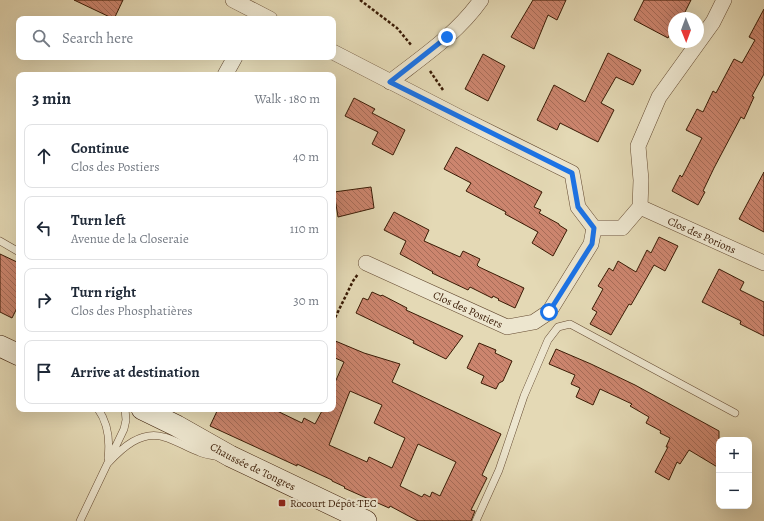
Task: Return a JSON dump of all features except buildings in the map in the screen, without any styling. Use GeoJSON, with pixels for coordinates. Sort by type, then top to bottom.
{"type":"FeatureCollection","features":[{"type":"Feature","properties":{"kind":"main road"},"geometry":{"type":"LineString","coordinates":[[0,346],[16,354]]}},
{"type":"Feature","properties":{"kind":"main road","name":"Chaussée de Tongres"},"geometry":{"type":"LineString","coordinates":[[166,414],[230,456],[366,521]]}},
{"type":"Feature","properties":{"kind":"street"},"geometry":{"type":"LineString","coordinates":[[233,0],[259,16]]}},
{"type":"Feature","properties":{"kind":"street"},"geometry":{"type":"LineString","coordinates":[[390,82],[447,37],[474,10],[481,0]]}},
{"type":"Feature","properties":{"kind":"street"},"geometry":{"type":"LineString","coordinates":[[336,54],[572,173],[578,207],[594,228],[622,228],[640,207],[641,180],[638,146],[659,97],[713,22],[724,0]]}},
{"type":"Feature","properties":{"kind":"street"},"geometry":{"type":"LineString","coordinates":[[226,72],[232,60]]}},
{"type":"Feature","properties":{"kind":"street","name":"Clos des Porions"},"geometry":{"type":"LineString","coordinates":[[640,207],[764,263]]}},
{"type":"Feature","properties":{"kind":"street","name":"Clos des Postiers"},"geometry":{"type":"LineString","coordinates":[[366,262],[507,327],[534,322],[549,312],[592,244],[594,228]]}},
{"type":"Feature","properties":{"kind":"lane"},"geometry":{"type":"LineString","coordinates":[[0,242],[16,250]]}},
{"type":"Feature","properties":{"kind":"lane"},"geometry":{"type":"LineString","coordinates":[[476,521],[500,470],[524,396],[548,340],[558,327],[570,324],[735,413]]}},
{"type":"Feature","properties":{"kind":"lane"},"geometry":{"type":"LineString","coordinates":[[100,412],[104,417],[107,426],[109,452],[108,463]]}},
{"type":"Feature","properties":{"kind":"lane"},"geometry":{"type":"LineString","coordinates":[[80,521],[124,429],[126,420],[125,412]]}},
{"type":"Feature","properties":{"kind":"lane"},"geometry":{"type":"LineString","coordinates":[[108,463],[117,453],[135,440],[144,436],[155,435],[165,437],[200,453],[214,456],[230,456]]}},
{"type":"Feature","properties":{"kind":"path"},"geometry":{"type":"LineString","coordinates":[[336,316],[353,281],[366,262]]}},
{"type":"Feature","properties":{"kind":"place","name":"Rocourt Dépôt TEC"},"geometry":{"type":"Point","coordinates":[282,503]}},
{"type":"Feature","properties":{"kind":"route"},"geometry":{"type":"LineString","coordinates":[[447,37],[390,82],[572,173],[578,207],[594,228],[592,244],[549,312]]}}]}
